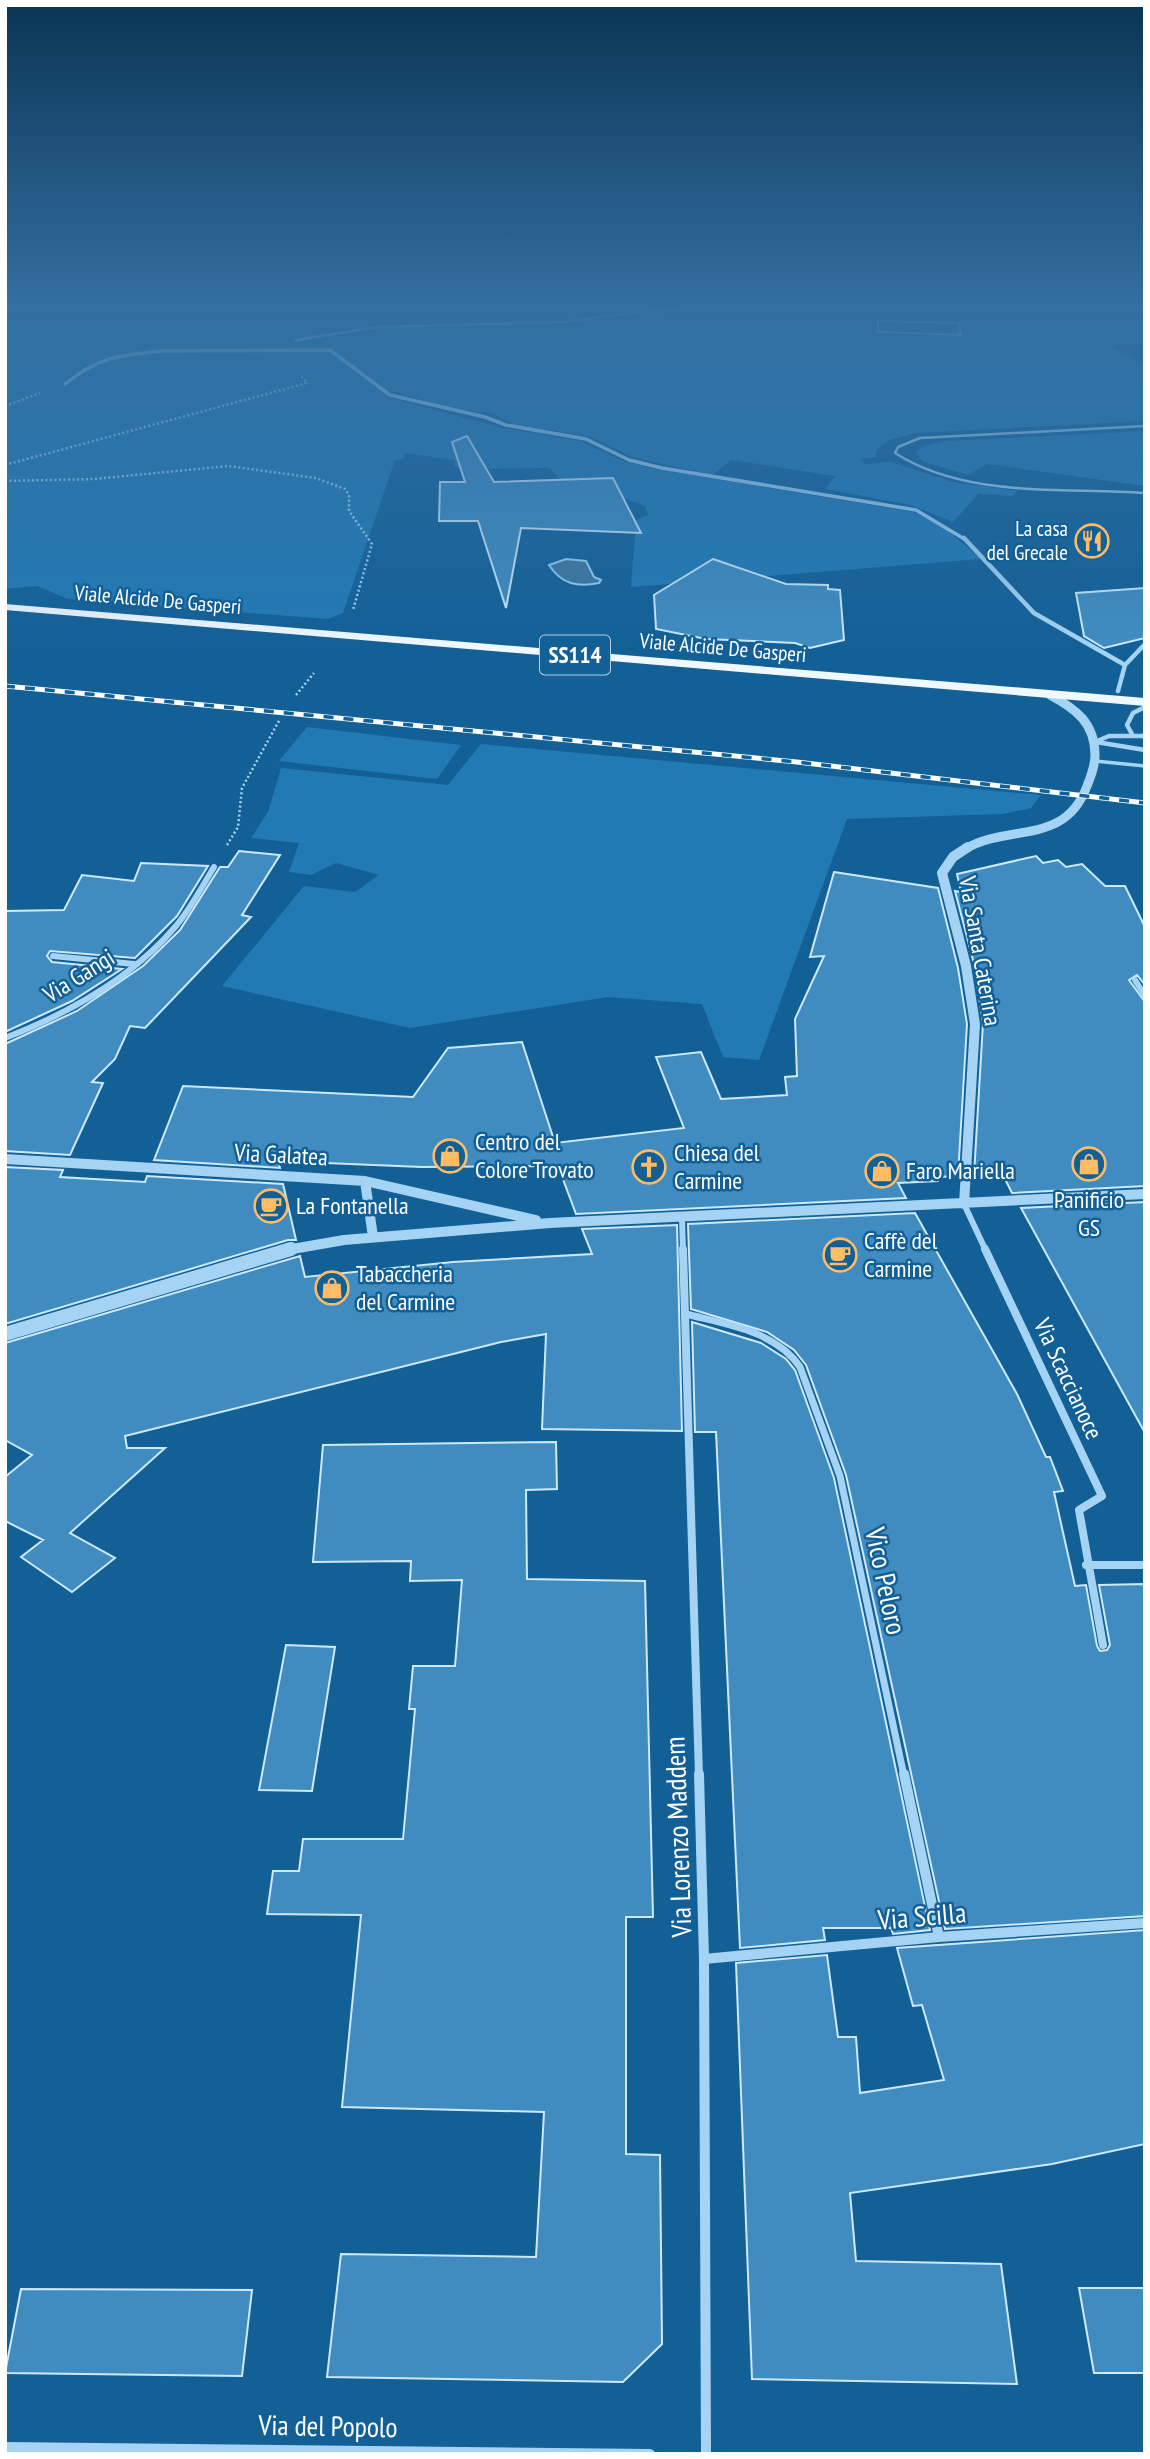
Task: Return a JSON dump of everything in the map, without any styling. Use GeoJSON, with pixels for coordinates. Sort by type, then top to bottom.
{"type":"FeatureCollection","features":[{"type":"Feature","properties":{"kind":"main road","name":"Viale Alcide De Gasperi"},"geometry":{"type":"LineString","coordinates":[[5,598],[1145,692]]}},
{"type":"Feature","properties":{"kind":"main road","name":"Viale Alcide De Gasperi"},"geometry":{"type":"LineString","coordinates":[[5,607],[1145,702]]}},
{"type":"Feature","properties":{"kind":"street"},"geometry":{"type":"LineString","coordinates":[[487,417],[506,425],[586,439],[629,460],[662,468],[916,510],[960,534],[1034,613],[1125,665]]}},
{"type":"Feature","properties":{"kind":"street"},"geometry":{"type":"LineString","coordinates":[[1118,691],[1125,665],[1145,644]]}},
{"type":"Feature","properties":{"kind":"street","name":"Via Santa Caterina"},"geometry":{"type":"LineString","coordinates":[[964,1203],[975,1024],[966,966],[942,873],[948,861],[968,847],[1061,820],[1076,810],[1095,761],[1092,728],[1079,713],[1050,695]]}},
{"type":"Feature","properties":{"kind":"street"},"geometry":{"type":"LineString","coordinates":[[1132,734],[1127,725],[1133,713],[1145,707]]}},
{"type":"Feature","properties":{"kind":"street"},"geometry":{"type":"LineString","coordinates":[[1095,742],[1132,734],[1145,736]]}},
{"type":"Feature","properties":{"kind":"street"},"geometry":{"type":"LineString","coordinates":[[1095,742],[1145,750]]}},
{"type":"Feature","properties":{"kind":"street","name":"Via Gangi"},"geometry":{"type":"LineString","coordinates":[[5,1038],[27,1030],[85,998],[134,964],[175,926],[214,867]]}},
{"type":"Feature","properties":{"kind":"street","name":"Via Gangi"},"geometry":{"type":"LineString","coordinates":[[53,956],[134,964]]}},
{"type":"Feature","properties":{"kind":"street"},"geometry":{"type":"LineString","coordinates":[[1135,980],[1145,996]]}},
{"type":"Feature","properties":{"kind":"street","name":"Via Galatea"},"geometry":{"type":"LineString","coordinates":[[5,1160],[365,1181],[551,1223]]}},
{"type":"Feature","properties":{"kind":"street"},"geometry":{"type":"LineString","coordinates":[[365,1181],[373,1237]]}},
{"type":"Feature","properties":{"kind":"street"},"geometry":{"type":"LineString","coordinates":[[5,1334],[282,1251],[373,1237],[551,1223],[682,1219],[1145,1194]]}},
{"type":"Feature","properties":{"kind":"street","name":"Via Scaccianoce"},"geometry":{"type":"LineString","coordinates":[[964,1203],[1102,1496],[1079,1510],[1086,1565],[1102,1645]]}},
{"type":"Feature","properties":{"kind":"street","name":"Via Lorenzo Maddem"},"geometry":{"type":"LineString","coordinates":[[682,1219],[704,1959],[706,2454]]}},
{"type":"Feature","properties":{"kind":"street","name":"Vico Peloro"},"geometry":{"type":"LineString","coordinates":[[686,1314],[727,1325],[795,1354],[840,1476],[939,1937]]}},
{"type":"Feature","properties":{"kind":"street"},"geometry":{"type":"LineString","coordinates":[[1086,1565],[1145,1565]]}},
{"type":"Feature","properties":{"kind":"street","name":"Via Scilla"},"geometry":{"type":"LineString","coordinates":[[704,1959],[939,1937],[1145,1923]]}},
{"type":"Feature","properties":{"kind":"street","name":"Via del Popolo"},"geometry":{"type":"LineString","coordinates":[[5,2447],[650,2454]]}},
{"type":"Feature","properties":{"kind":"lane"},"geometry":{"type":"LineString","coordinates":[[1145,426],[920,438],[898,447],[895,453],[915,466],[979,483],[1145,493]]}},
{"type":"Feature","properties":{"kind":"lane"},"geometry":{"type":"LineString","coordinates":[[1095,761],[1145,766]]}},
{"type":"Feature","properties":{"kind":"path"},"geometry":{"type":"LineString","coordinates":[[5,465],[183,417]]}},
{"type":"Feature","properties":{"kind":"path"},"geometry":{"type":"LineString","coordinates":[[5,481],[94,479],[228,466],[261,469],[334,483],[345,489],[349,495],[349,511],[372,544],[348,628]]}},
{"type":"Feature","properties":{"kind":"path"},"geometry":{"type":"LineString","coordinates":[[296,695],[314,673]]}},
{"type":"Feature","properties":{"kind":"path"},"geometry":{"type":"LineString","coordinates":[[238,828],[242,788],[280,719]]}},
{"type":"Feature","properties":{"kind":"shaded area"},"geometry":{"type":"Polygon","coordinates":[[[5,417],[461,417],[503,428],[580,441],[626,462],[656,469],[913,512],[939,523],[981,559],[631,587],[635,534],[629,523],[648,515],[645,506],[624,498],[563,491],[559,478],[550,468],[464,469],[454,466],[455,460],[404,453],[405,459],[395,460],[343,613],[328,619],[68,599],[37,586],[5,589],[5,417]]]}},
{"type":"Feature","properties":{"kind":"shaded area"},"geometry":{"type":"Polygon","coordinates":[[[499,417],[1145,417],[1145,421],[915,433],[887,441],[876,451],[876,457],[860,459],[865,464],[891,462],[954,482],[1018,491],[1013,496],[978,494],[953,522],[911,505],[825,489],[835,476],[731,460],[712,475],[632,457],[589,436],[515,425],[499,417]]]}},
{"type":"Feature","properties":{"kind":"shaded area"},"geometry":{"type":"Polygon","coordinates":[[[1145,431],[1145,486],[987,464],[968,475],[924,462],[915,453],[923,446],[946,441],[1145,431]]]}},
{"type":"Feature","properties":{"kind":"shaded area"},"geometry":{"type":"Polygon","coordinates":[[[566,559],[586,561],[594,577],[601,580],[599,583],[584,585],[565,581],[549,565],[566,559]]]}},
{"type":"Feature","properties":{"kind":"shaded area"},"geometry":{"type":"Polygon","coordinates":[[[307,727],[461,745],[437,779],[279,761],[307,727]]]}},
{"type":"Feature","properties":{"kind":"shaded area"},"geometry":{"type":"Polygon","coordinates":[[[481,744],[1041,795],[1031,808],[1003,814],[847,819],[759,1060],[723,1057],[702,1004],[608,997],[410,1028],[222,986],[304,886],[355,892],[379,875],[336,863],[311,875],[289,872],[299,843],[251,838],[268,812],[281,768],[448,785],[481,744]]]}},
{"type":"Feature","properties":{"kind":"building"},"geometry":{"type":"Polygon","coordinates":[[[467,436],[494,482],[613,478],[641,533],[521,528],[506,608],[478,521],[439,521],[440,482],[465,482],[452,442],[467,436]]]}},
{"type":"Feature","properties":{"kind":"building"},"geometry":{"type":"Polygon","coordinates":[[[713,559],[786,584],[828,585],[828,589],[840,590],[844,640],[810,648],[795,643],[706,639],[656,629],[654,595],[713,559]]]}},
{"type":"Feature","properties":{"kind":"building"},"geometry":{"type":"Polygon","coordinates":[[[1145,588],[1145,638],[1104,648],[1084,636],[1076,593],[1145,588]]]}},
{"type":"Feature","properties":{"kind":"building"},"geometry":{"type":"Polygon","coordinates":[[[239,851],[280,855],[242,915],[251,917],[145,1028],[130,1026],[115,1059],[92,1082],[103,1083],[70,1155],[5,1151],[5,1044],[77,1011],[143,966],[180,930],[220,867],[228,867],[239,851]]]}},
{"type":"Feature","properties":{"kind":"building"},"geometry":{"type":"Polygon","coordinates":[[[1036,856],[1043,863],[1058,860],[1066,867],[1082,864],[1105,886],[1125,886],[1145,927],[1145,985],[1137,975],[1129,980],[1145,1002],[1145,1186],[1012,1193],[1003,1175],[974,1175],[983,1023],[974,964],[955,891],[961,892],[957,874],[1036,856]]]}},
{"type":"Feature","properties":{"kind":"building"},"geometry":{"type":"Polygon","coordinates":[[[141,863],[208,866],[177,916],[135,958],[50,951],[47,956],[52,962],[122,969],[72,1001],[5,1032],[5,911],[64,910],[82,875],[134,881],[141,863]]]}},
{"type":"Feature","properties":{"kind":"building"},"geometry":{"type":"Polygon","coordinates":[[[834,872],[938,888],[958,968],[967,1024],[958,1176],[938,1177],[938,1181],[898,1183],[906,1198],[576,1214],[558,1166],[422,1167],[278,1161],[280,1168],[154,1160],[183,1086],[413,1097],[448,1048],[522,1042],[555,1143],[684,1128],[656,1057],[701,1052],[721,1099],[787,1095],[785,1077],[797,1076],[795,1019],[824,956],[810,957],[834,872]]]}},
{"type":"Feature","properties":{"kind":"building"},"geometry":{"type":"Polygon","coordinates":[[[5,1167],[63,1170],[60,1177],[145,1182],[147,1176],[283,1184],[296,1240],[288,1240],[5,1324],[5,1167]]]}},
{"type":"Feature","properties":{"kind":"building"},"geometry":{"type":"Polygon","coordinates":[[[1145,1202],[1145,1433],[1021,1208],[1145,1202]]]}},
{"type":"Feature","properties":{"kind":"building"},"geometry":{"type":"Polygon","coordinates":[[[915,1213],[1017,1394],[1046,1457],[1050,1457],[1063,1491],[1054,1492],[1075,1586],[1086,1585],[1100,1651],[1107,1650],[1110,1645],[1099,1585],[1145,1584],[1145,1916],[945,1929],[846,1475],[806,1365],[794,1350],[767,1332],[691,1309],[688,1224],[915,1213]]]}},
{"type":"Feature","properties":{"kind":"building"},"geometry":{"type":"Polygon","coordinates":[[[677,1225],[682,1431],[542,1429],[546,1334],[501,1342],[125,1436],[127,1448],[165,1448],[70,1533],[115,1558],[72,1592],[21,1557],[43,1540],[5,1521],[5,1477],[32,1455],[5,1440],[5,1343],[300,1256],[305,1277],[453,1262],[592,1254],[582,1229],[677,1225]]]}},
{"type":"Feature","properties":{"kind":"building"},"geometry":{"type":"Polygon","coordinates":[[[692,1322],[761,1343],[786,1359],[795,1370],[834,1478],[930,1930],[893,1934],[891,1928],[823,1928],[825,1940],[740,1948],[716,1432],[695,1432],[692,1322]]]}},
{"type":"Feature","properties":{"kind":"building"},"geometry":{"type":"Polygon","coordinates":[[[556,1442],[557,1489],[526,1490],[527,1579],[645,1581],[653,1917],[626,1917],[626,2154],[660,2155],[662,2344],[623,2382],[327,2377],[341,2254],[536,2257],[544,2112],[342,2107],[361,1915],[267,1914],[273,1871],[299,1871],[303,1839],[403,1839],[415,1709],[409,1709],[413,1666],[455,1666],[462,1580],[410,1581],[411,1561],[313,1562],[323,1445],[556,1442]]]}},
{"type":"Feature","properties":{"kind":"building"},"geometry":{"type":"Polygon","coordinates":[[[286,1645],[335,1647],[312,1791],[259,1790],[286,1645]]]}},
{"type":"Feature","properties":{"kind":"building"},"geometry":{"type":"Polygon","coordinates":[[[1145,1930],[1145,2144],[1052,2164],[850,2193],[856,2261],[1001,2264],[1017,2384],[752,2379],[736,1963],[827,1955],[838,2037],[856,2037],[860,2093],[944,2080],[922,2005],[913,2006],[897,1948],[1145,1930]]]}},
{"type":"Feature","properties":{"kind":"building"},"geometry":{"type":"Polygon","coordinates":[[[1079,2288],[1145,2288],[1145,2373],[1094,2373],[1079,2288]]]}},
{"type":"Feature","properties":{"kind":"building"},"geometry":{"type":"Polygon","coordinates":[[[21,2289],[252,2290],[242,2376],[5,2373],[21,2289]]]}},
{"type":"Feature","properties":{"kind":"railway"},"geometry":{"type":"LineString","coordinates":[[5,686],[797,762],[1145,803]]}},
{"type":"Feature","properties":{"kind":"place","name":"La casa del Grecale"},"geometry":{"type":"Point","coordinates":[1092,541]}},
{"type":"Feature","properties":{"kind":"place","name":"Centro del Colore Trovato"},"geometry":{"type":"Point","coordinates":[450,1156]}},
{"type":"Feature","properties":{"kind":"place","name":"Panificio GS"},"geometry":{"type":"Point","coordinates":[1089,1164]}},
{"type":"Feature","properties":{"kind":"place","name":"Chiesa del Carmine"},"geometry":{"type":"Point","coordinates":[649,1167]}},
{"type":"Feature","properties":{"kind":"place","name":"Faro Mariella"},"geometry":{"type":"Point","coordinates":[882,1171]}},
{"type":"Feature","properties":{"kind":"place","name":"La Fontanella"},"geometry":{"type":"Point","coordinates":[271,1206]}},
{"type":"Feature","properties":{"kind":"place","name":"Caffè del Carmine"},"geometry":{"type":"Point","coordinates":[840,1255]}},
{"type":"Feature","properties":{"kind":"place","name":"Tabaccheria del Carmine"},"geometry":{"type":"Point","coordinates":[332,1288]}}]}
